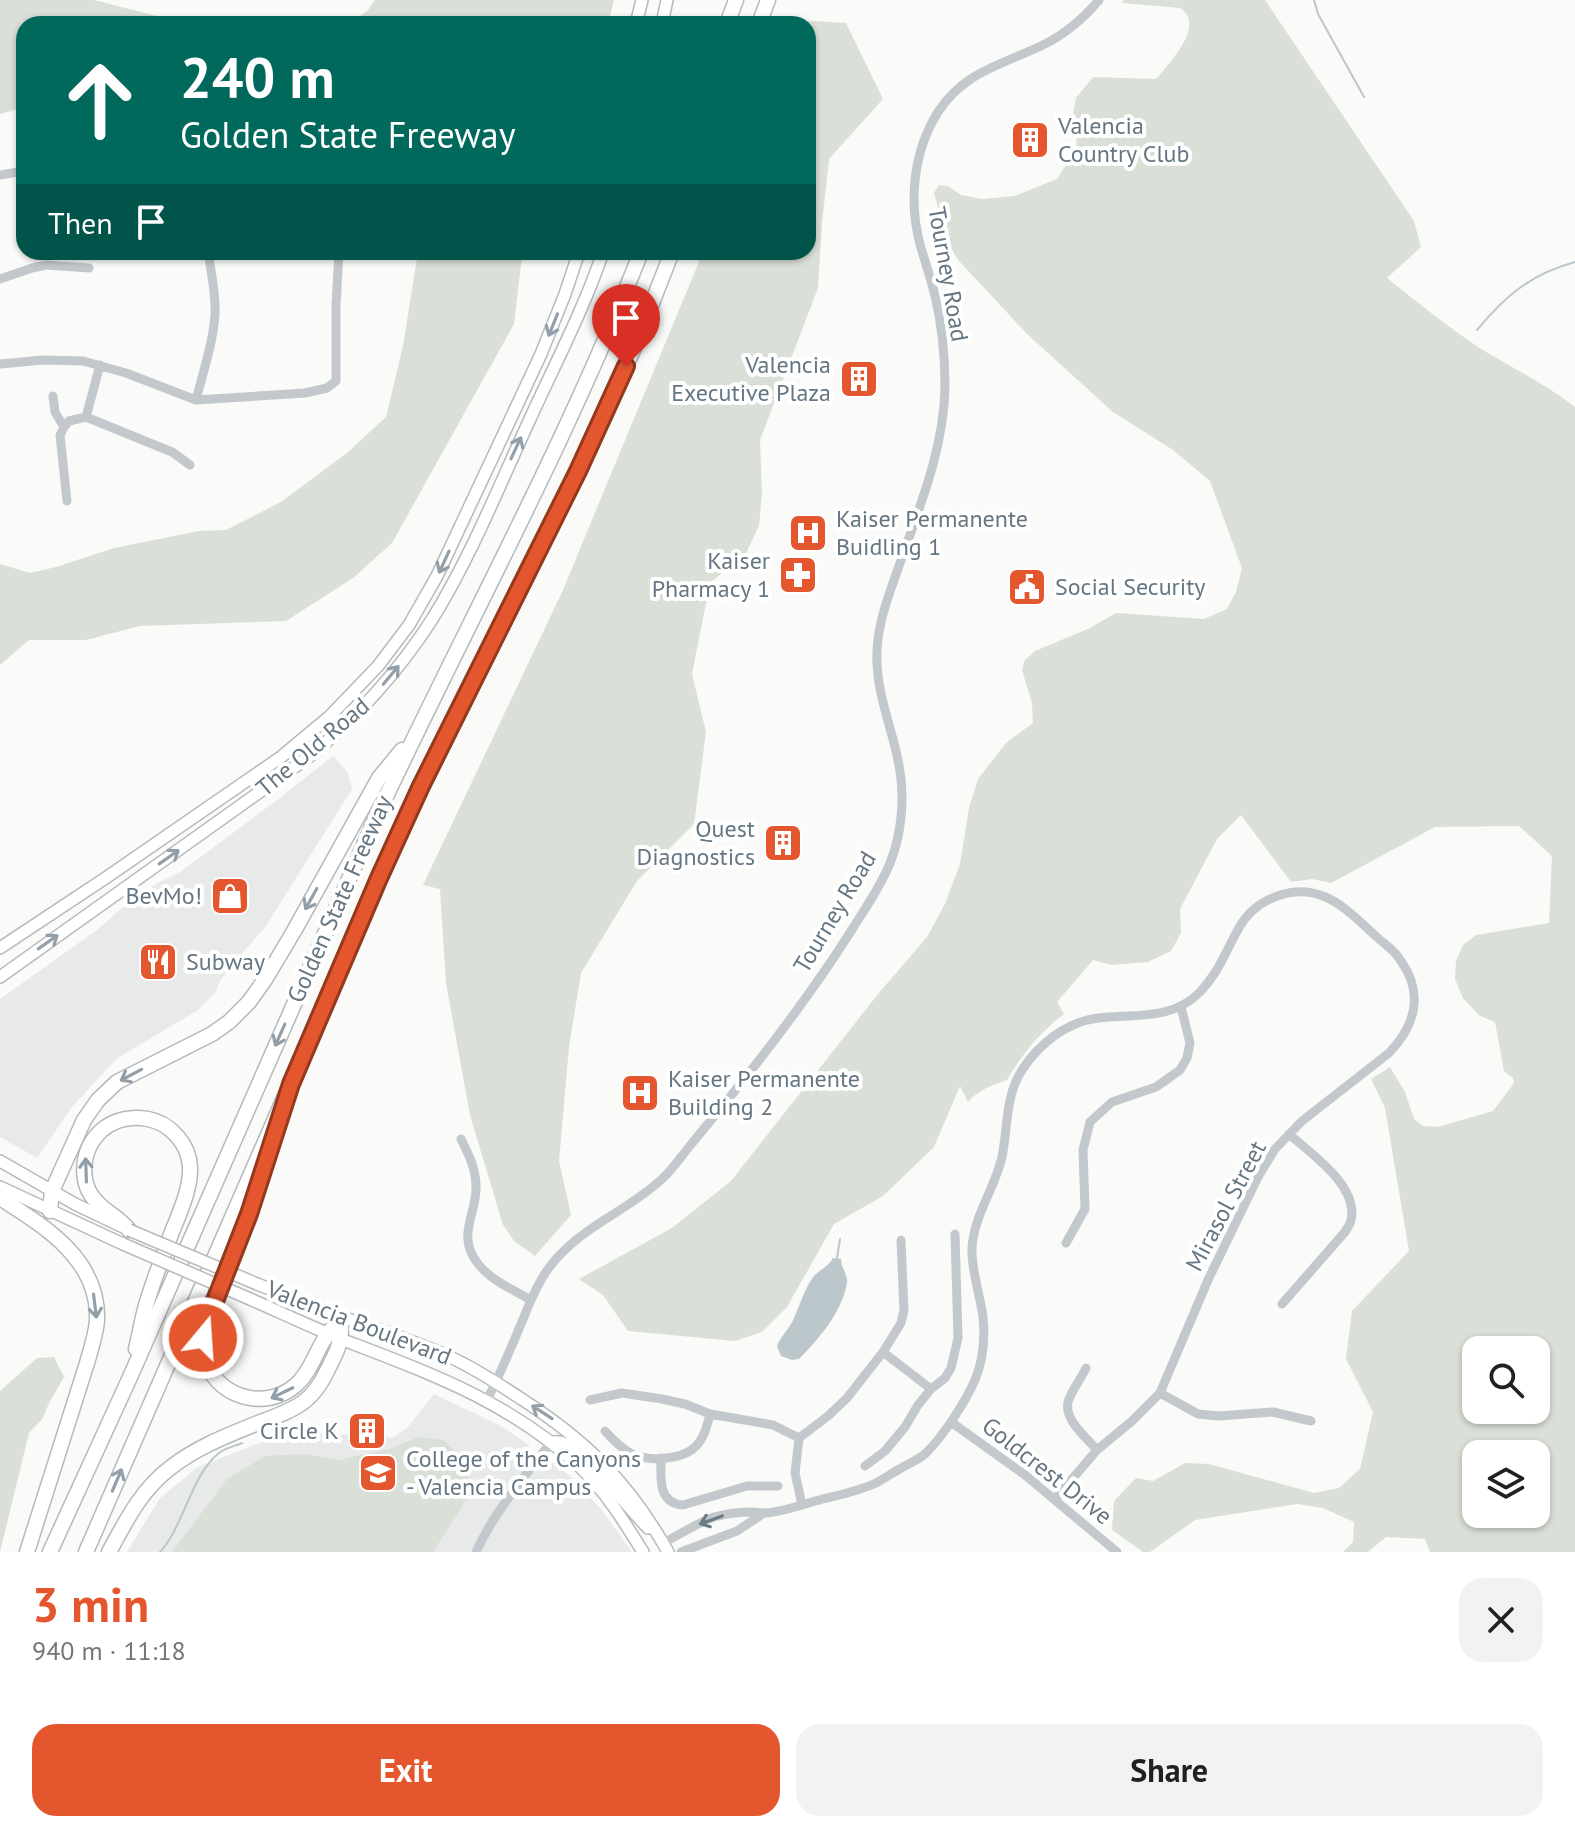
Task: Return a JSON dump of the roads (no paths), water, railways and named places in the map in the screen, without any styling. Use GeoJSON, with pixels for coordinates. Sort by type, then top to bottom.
{"type":"FeatureCollection","features":[{"type":"Feature","properties":{"kind":"highway","name":"Golden State Freeway"},"geometry":{"type":"LineString","coordinates":[[50,1552],[415,734],[564,431],[638,260]]}},
{"type":"Feature","properties":{"kind":"highway","name":"Golden State Freeway"},"geometry":{"type":"LineString","coordinates":[[86,1552],[411,808],[597,431],[669,260]]}},
{"type":"Feature","properties":{"kind":"highway"},"geometry":{"type":"LineString","coordinates":[[50,1211],[52,1191],[89,1111],[105,1092],[117,1082],[212,1034],[249,1002],[294,931],[379,778],[415,734]]}},
{"type":"Feature","properties":{"kind":"highway"},"geometry":{"type":"LineString","coordinates":[[291,1084],[249,1214],[206,1324],[204,1354],[210,1370],[222,1386],[237,1395],[267,1400],[282,1395],[296,1385],[335,1336]]}},
{"type":"Feature","properties":{"kind":"highway"},"geometry":{"type":"LineString","coordinates":[[126,1237],[118,1218],[94,1199],[85,1181],[84,1169],[89,1147],[101,1132],[117,1121],[138,1117],[151,1119],[169,1128],[182,1143],[190,1166],[187,1189],[144,1313],[131,1375]]}},
{"type":"Feature","properties":{"kind":"highway"},"geometry":{"type":"LineString","coordinates":[[0,1198],[44,1227],[71,1250],[87,1275],[96,1304],[97,1319],[91,1350],[27,1552]]}},
{"type":"Feature","properties":{"kind":"highway"},"geometry":{"type":"LineString","coordinates":[[109,1552],[135,1506],[168,1469],[207,1445],[304,1402],[321,1383],[341,1317]]}},
{"type":"Feature","properties":{"kind":"main road","name":"The Old Road"},"geometry":{"type":"LineString","coordinates":[[0,948],[281,757],[329,717],[378,666],[409,625],[437,576],[541,354],[576,260]]}},
{"type":"Feature","properties":{"kind":"main road","name":"The Old Road"},"geometry":{"type":"LineString","coordinates":[[0,977],[310,756],[349,722],[399,667],[432,619],[463,561],[600,260]]}},
{"type":"Feature","properties":{"kind":"main road","name":"Valencia Boulevard"},"geometry":{"type":"LineString","coordinates":[[0,1161],[126,1237],[250,1299],[417,1367],[487,1400],[551,1442],[583,1470],[607,1498],[643,1552]]}},
{"type":"Feature","properties":{"kind":"main road","name":"Valencia Boulevard"},"geometry":{"type":"LineString","coordinates":[[0,1187],[50,1211],[401,1337],[448,1356],[497,1382],[556,1421],[592,1452],[642,1508],[665,1548]]}},
{"type":"Feature","properties":{"kind":"main road"},"geometry":{"type":"LineString","coordinates":[[551,1442],[566,1443],[576,1451],[665,1548]]}},
{"type":"Feature","properties":{"kind":"street","name":"Tourney Road"},"geometry":{"type":"LineString","coordinates":[[487,1400],[547,1269],[584,1232],[638,1199],[664,1177],[789,1022],[841,947],[890,865],[897,842],[902,792],[900,768],[881,697],[877,653],[880,625],[932,472],[944,414],[941,325],[916,227],[917,164],[938,112],[959,88],[981,72],[1056,38],[1099,0]]}},
{"type":"Feature","properties":{"kind":"street"},"geometry":{"type":"LineString","coordinates":[[196,400],[212,342],[215,313],[209,260]]}},
{"type":"Feature","properties":{"kind":"street"},"geometry":{"type":"LineString","coordinates":[[0,364],[64,359],[100,365],[196,400],[296,394],[333,385],[336,381],[338,260]]}},
{"type":"Feature","properties":{"kind":"street"},"geometry":{"type":"LineString","coordinates":[[0,279],[46,265],[89,268]]}},
{"type":"Feature","properties":{"kind":"street"},"geometry":{"type":"LineString","coordinates":[[86,417],[100,365]]}},
{"type":"Feature","properties":{"kind":"street"},"geometry":{"type":"LineString","coordinates":[[53,396],[55,412],[64,427]]}},
{"type":"Feature","properties":{"kind":"street"},"geometry":{"type":"LineString","coordinates":[[67,501],[60,435],[69,421],[86,417],[172,452],[190,465]]}},
{"type":"Feature","properties":{"kind":"street","name":"Mirasol Street"},"geometry":{"type":"LineString","coordinates":[[1055,1499],[1097,1450],[1160,1393],[1208,1280],[1275,1149],[1302,1121],[1400,1042],[1409,1027],[1414,997],[1411,979],[1401,960],[1389,948],[1340,905],[1307,892],[1272,898],[1246,917],[1213,979],[1181,1007]]}},
{"type":"Feature","properties":{"kind":"street"},"geometry":{"type":"LineString","coordinates":[[665,1548],[714,1517],[764,1513],[873,1485],[924,1455],[951,1422],[975,1380],[983,1350],[983,1320],[972,1251],[975,1229],[1002,1159],[1010,1096],[1019,1074],[1041,1046],[1074,1025],[1096,1018],[1141,1016],[1181,1007],[1190,1043],[1180,1070],[1156,1087],[1112,1102],[1090,1122],[1083,1150],[1085,1209],[1066,1243]]}},
{"type":"Feature","properties":{"kind":"street"},"geometry":{"type":"LineString","coordinates":[[1282,1304],[1345,1232],[1351,1220],[1345,1188],[1289,1134]]}},
{"type":"Feature","properties":{"kind":"street"},"geometry":{"type":"LineString","coordinates":[[461,1139],[473,1163],[476,1189],[468,1223],[469,1244],[478,1264],[495,1279],[531,1300]]}},
{"type":"Feature","properties":{"kind":"street"},"geometry":{"type":"LineString","coordinates":[[865,1466],[885,1451],[918,1405],[951,1368],[958,1338],[955,1234]]}},
{"type":"Feature","properties":{"kind":"street"},"geometry":{"type":"LineString","coordinates":[[802,1505],[795,1473],[799,1438],[847,1398],[901,1323],[904,1310],[901,1240]]}},
{"type":"Feature","properties":{"kind":"street"},"geometry":{"type":"LineString","coordinates":[[956,1279],[975,1277]]}},
{"type":"Feature","properties":{"kind":"street"},"geometry":{"type":"LineString","coordinates":[[883,1352],[931,1389]]}},
{"type":"Feature","properties":{"kind":"street"},"geometry":{"type":"LineString","coordinates":[[1086,1368],[1069,1399],[1069,1413],[1097,1450]]}},
{"type":"Feature","properties":{"kind":"street"},"geometry":{"type":"LineString","coordinates":[[590,1400],[622,1393],[685,1404],[710,1414],[773,1425],[799,1438]]}},
{"type":"Feature","properties":{"kind":"street"},"geometry":{"type":"LineString","coordinates":[[1160,1393],[1198,1414],[1219,1416],[1273,1412],[1311,1421]]}},
{"type":"Feature","properties":{"kind":"street"},"geometry":{"type":"LineString","coordinates":[[605,1431],[620,1446],[636,1455],[678,1457],[695,1447],[704,1434],[710,1414]]}},
{"type":"Feature","properties":{"kind":"street","name":"Goldcrest Drive"},"geometry":{"type":"LineString","coordinates":[[951,1422],[1025,1475],[1117,1552]]}},
{"type":"Feature","properties":{"kind":"street"},"geometry":{"type":"LineString","coordinates":[[476,1552],[504,1504],[551,1442]]}},
{"type":"Feature","properties":{"kind":"street"},"geometry":{"type":"LineString","coordinates":[[661,1458],[662,1492],[667,1500],[677,1505],[747,1486],[778,1486]]}},
{"type":"Feature","properties":{"kind":"street"},"geometry":{"type":"LineString","coordinates":[[681,1552],[737,1531],[764,1513]]}},
{"type":"Feature","properties":{"kind":"waterway"},"geometry":{"type":"LineString","coordinates":[[1314,0],[1318,14],[1364,97]]}},
{"type":"Feature","properties":{"kind":"waterway"},"geometry":{"type":"LineString","coordinates":[[1477,330],[1520,288],[1545,273],[1575,262]]}},
{"type":"Feature","properties":{"kind":"waterway"},"geometry":{"type":"LineString","coordinates":[[837,1258],[840,1239]]}},
{"type":"Feature","properties":{"kind":"waterway"},"geometry":{"type":"LineString","coordinates":[[160,1552],[209,1463],[221,1451],[242,1443]]}},
{"type":"Feature","properties":{"kind":"place","name":"Valencia Country Club"},"geometry":{"type":"Point","coordinates":[1030,140]}},
{"type":"Feature","properties":{"kind":"place","name":"Valencia Executive Plaza"},"geometry":{"type":"Point","coordinates":[859,379]}},
{"type":"Feature","properties":{"kind":"place","name":"Kaiser Permanente Buidling 1"},"geometry":{"type":"Point","coordinates":[808,533]}},
{"type":"Feature","properties":{"kind":"place","name":"Kaiser Pharmacy 1"},"geometry":{"type":"Point","coordinates":[798,575]}},
{"type":"Feature","properties":{"kind":"place","name":"Social Security"},"geometry":{"type":"Point","coordinates":[1027,587]}},
{"type":"Feature","properties":{"kind":"place","name":"Quest Diagnostics"},"geometry":{"type":"Point","coordinates":[783,843]}},
{"type":"Feature","properties":{"kind":"place","name":"BevMo!"},"geometry":{"type":"Point","coordinates":[230,896]}},
{"type":"Feature","properties":{"kind":"place","name":"Subway"},"geometry":{"type":"Point","coordinates":[158,962]}},
{"type":"Feature","properties":{"kind":"place","name":"Kaiser Permanente Building 2"},"geometry":{"type":"Point","coordinates":[640,1093]}},
{"type":"Feature","properties":{"kind":"place","name":"Circle K"},"geometry":{"type":"Point","coordinates":[367,1431]}},
{"type":"Feature","properties":{"kind":"place","name":"College of the Canyons - Valencia Campus"},"geometry":{"type":"Point","coordinates":[378,1473]}}]}
